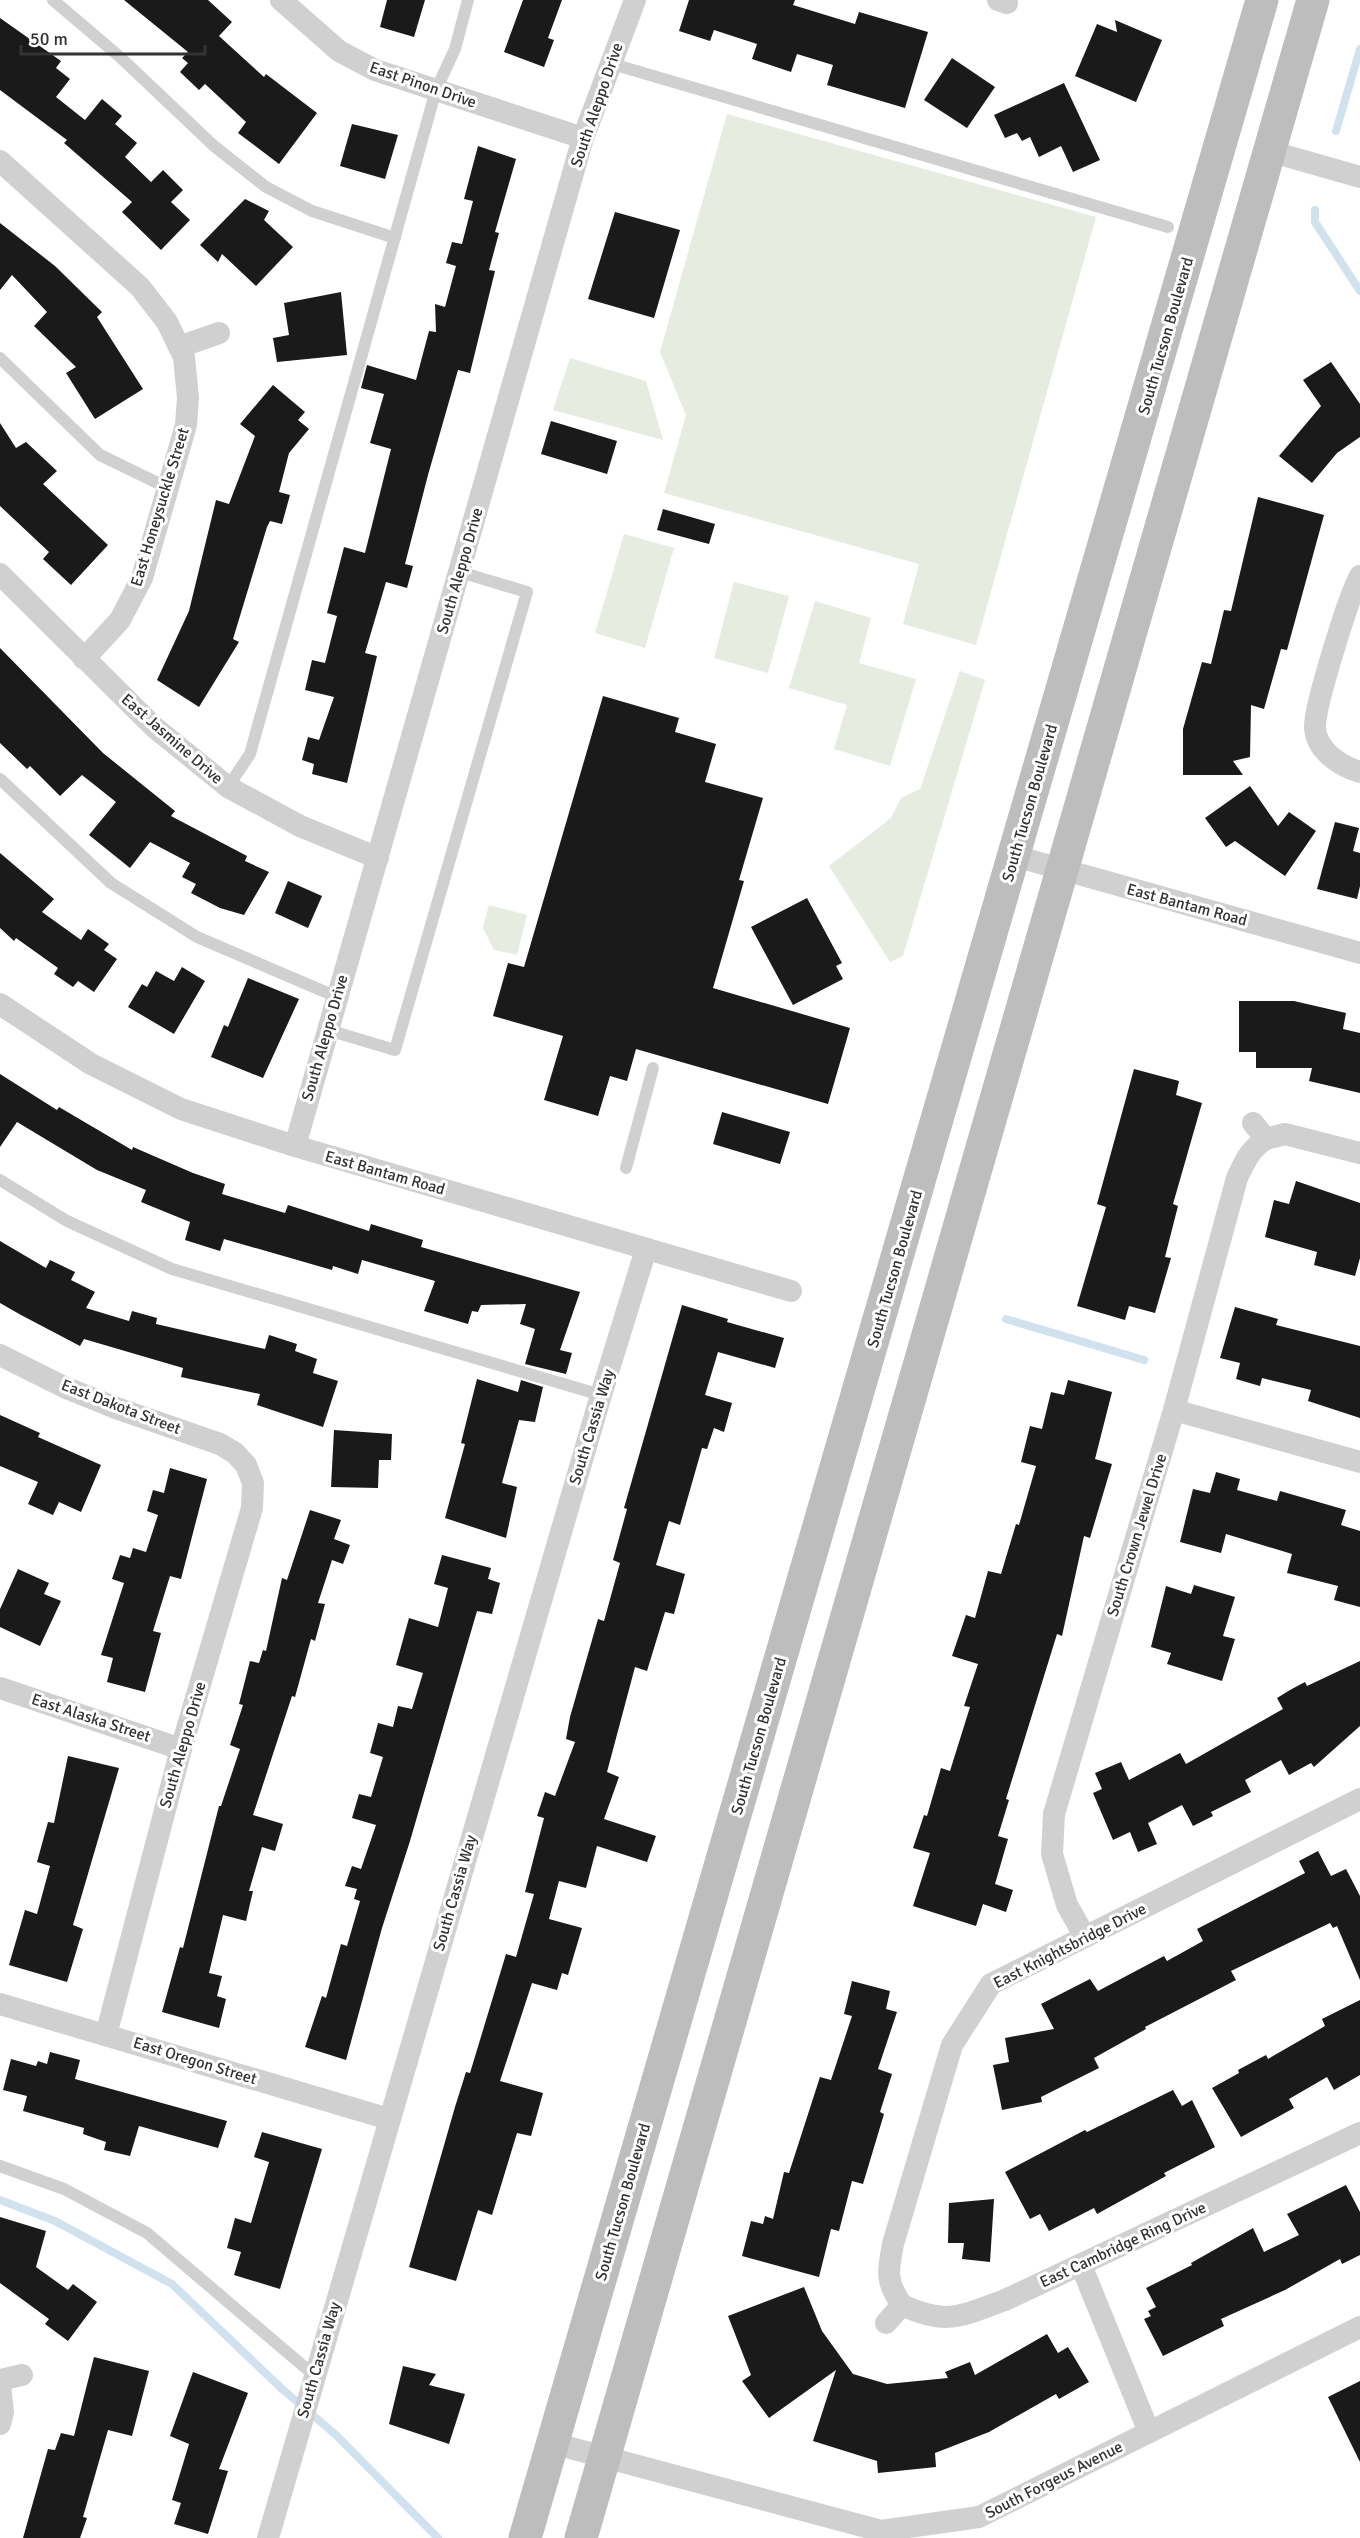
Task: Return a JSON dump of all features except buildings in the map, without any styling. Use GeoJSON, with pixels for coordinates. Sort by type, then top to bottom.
{"type":"FeatureCollection","features":[{"type":"Feature","properties":{"kind":"main road","name":"South Tucson Boulevard"},"geometry":{"type":"LineString","coordinates":[[525,2538],[1262,0]]}},
{"type":"Feature","properties":{"kind":"main road"},"geometry":{"type":"LineString","coordinates":[[580,2538],[1064,870],[1312,0]]}},
{"type":"Feature","properties":{"kind":"street","name":"East Pinon Drive"},"geometry":{"type":"LineString","coordinates":[[281,0],[339,51],[375,70],[583,138]]}},
{"type":"Feature","properties":{"kind":"street","name":"South Aleppo Drive"},"geometry":{"type":"LineString","coordinates":[[295,1146],[583,138],[609,63],[635,0]]}},
{"type":"Feature","properties":{"kind":"street"},"geometry":{"type":"LineString","coordinates":[[1269,151],[1360,177]]}},
{"type":"Feature","properties":{"kind":"street","name":"East Honeysuckle Street"},"geometry":{"type":"LineString","coordinates":[[0,161],[140,287],[167,322],[184,357],[188,398],[186,425],[142,578],[120,620],[84,659]]}},
{"type":"Feature","properties":{"kind":"street"},"geometry":{"type":"LineString","coordinates":[[179,347],[219,333]]}},
{"type":"Feature","properties":{"kind":"street","name":"East Jasmine Drive"},"geometry":{"type":"LineString","coordinates":[[0,574],[154,727],[228,787],[300,826],[378,858]]}},
{"type":"Feature","properties":{"kind":"street"},"geometry":{"type":"LineString","coordinates":[[1360,576],[1320,695],[1314,728],[1317,753],[1360,772]]}},
{"type":"Feature","properties":{"kind":"street","name":"East Bantam Road"},"geometry":{"type":"LineString","coordinates":[[1015,856],[1360,953]]}},
{"type":"Feature","properties":{"kind":"street","name":"East Bantam Road"},"geometry":{"type":"LineString","coordinates":[[0,1004],[91,1064],[180,1109],[295,1146],[791,1291]]}},
{"type":"Feature","properties":{"kind":"street","name":"South Crown Jewel Drive"},"geometry":{"type":"LineString","coordinates":[[1085,1937],[1067,1905],[1052,1854],[1054,1814],[1174,1410],[1237,1178],[1247,1156],[1256,1146],[1260,1131],[1285,1134],[1360,1153]]}},
{"type":"Feature","properties":{"kind":"street","name":"South Cassia Way"},"geometry":{"type":"LineString","coordinates":[[268,2538],[601,1395],[646,1249]]}},
{"type":"Feature","properties":{"kind":"street","name":"East Dakota Street"},"geometry":{"type":"LineString","coordinates":[[0,1355],[64,1387],[116,1408],[220,1444],[250,1460]]}},
{"type":"Feature","properties":{"kind":"street"},"geometry":{"type":"LineString","coordinates":[[1174,1410],[1360,1462]]}},
{"type":"Feature","properties":{"kind":"street","name":"South Aleppo Drive"},"geometry":{"type":"LineString","coordinates":[[106,2035],[181,1749],[252,1508],[253,1483],[250,1460]]}},
{"type":"Feature","properties":{"kind":"street","name":"East Alaska Street"},"geometry":{"type":"LineString","coordinates":[[0,1688],[181,1749]]}},
{"type":"Feature","properties":{"kind":"street","name":"East Knightsbridge Drive"},"geometry":{"type":"LineString","coordinates":[[902,2305],[892,2291],[888,2278],[891,2253],[952,2045],[991,1984],[1360,1799]]}},
{"type":"Feature","properties":{"kind":"street","name":"East Oregon Street"},"geometry":{"type":"LineString","coordinates":[[0,2004],[389,2119]]}},
{"type":"Feature","properties":{"kind":"street","name":"East Cambridge Ring Drive"},"geometry":{"type":"LineString","coordinates":[[902,2305],[931,2317],[951,2318],[1005,2300],[1360,2133]]}},
{"type":"Feature","properties":{"kind":"street"},"geometry":{"type":"LineString","coordinates":[[1081,2265],[1149,2432]]}},
{"type":"Feature","properties":{"kind":"street"},"geometry":{"type":"LineString","coordinates":[[886,2323],[902,2305]]}},
{"type":"Feature","properties":{"kind":"street","name":"South Forgeus Avenue"},"geometry":{"type":"LineString","coordinates":[[552,2443],[855,2531],[888,2534],[979,2517],[1360,2327]]}},
{"type":"Feature","properties":{"kind":"street"},"geometry":{"type":"LineString","coordinates":[[0,2385],[3,2412],[0,2424]]}},
{"type":"Feature","properties":{"kind":"lane"},"geometry":{"type":"LineString","coordinates":[[53,0],[120,57],[214,146],[266,187],[312,211],[395,238]]}},
{"type":"Feature","properties":{"kind":"lane"},"geometry":{"type":"LineString","coordinates":[[228,787],[250,754],[436,90],[455,49],[468,0]]}},
{"type":"Feature","properties":{"kind":"lane"},"geometry":{"type":"LineString","coordinates":[[609,63],[1168,227]]}},
{"type":"Feature","properties":{"kind":"lane"},"geometry":{"type":"LineString","coordinates":[[0,358],[100,455],[168,488]]}},
{"type":"Feature","properties":{"kind":"lane"},"geometry":{"type":"LineString","coordinates":[[328,1030],[394,1050],[527,591],[460,572]]}},
{"type":"Feature","properties":{"kind":"lane"},"geometry":{"type":"LineString","coordinates":[[0,779],[111,883],[197,938],[337,996]]}},
{"type":"Feature","properties":{"kind":"lane"},"geometry":{"type":"LineString","coordinates":[[626,1168],[654,1068]]}},
{"type":"Feature","properties":{"kind":"lane"},"geometry":{"type":"LineString","coordinates":[[0,1180],[67,1221],[172,1269],[601,1395]]}},
{"type":"Feature","properties":{"kind":"lane"},"geometry":{"type":"LineString","coordinates":[[0,2166],[64,2188],[147,2233],[315,2376]]}},
{"type":"Feature","properties":{"kind":"shaded area"},"geometry":{"type":"Polygon","coordinates":[[[727,114],[1096,217],[976,645],[903,624],[919,564],[664,493],[686,415],[660,352],[727,114]]]}},
{"type":"Feature","properties":{"kind":"shaded area"},"geometry":{"type":"Polygon","coordinates":[[[570,358],[646,381],[663,440],[553,410],[570,358]]]}},
{"type":"Feature","properties":{"kind":"shaded area"},"geometry":{"type":"Polygon","coordinates":[[[624,534],[674,548],[645,648],[595,633],[624,534]]]}},
{"type":"Feature","properties":{"kind":"shaded area"},"geometry":{"type":"Polygon","coordinates":[[[734,582],[789,596],[768,673],[714,658],[734,582]]]}},
{"type":"Feature","properties":{"kind":"shaded area"},"geometry":{"type":"Polygon","coordinates":[[[815,601],[871,618],[859,663],[916,679],[890,766],[834,749],[847,705],[789,688],[815,601]]]}},
{"type":"Feature","properties":{"kind":"shaded area"},"geometry":{"type":"Polygon","coordinates":[[[960,671],[985,680],[903,956],[890,962],[829,866],[891,818],[901,798],[920,789],[960,671]]]}},
{"type":"Feature","properties":{"kind":"shaded area"},"geometry":{"type":"Polygon","coordinates":[[[489,905],[527,915],[517,955],[494,950],[483,928],[489,905]]]}},
{"type":"Feature","properties":{"kind":"waterway"},"geometry":{"type":"LineString","coordinates":[[1336,131],[1360,49]]}},
{"type":"Feature","properties":{"kind":"waterway"},"geometry":{"type":"LineString","coordinates":[[1315,210],[1315,222],[1360,291]]}},
{"type":"Feature","properties":{"kind":"waterway"},"geometry":{"type":"LineString","coordinates":[[1006,1319],[1144,1360]]}},
{"type":"Feature","properties":{"kind":"waterway"},"geometry":{"type":"LineString","coordinates":[[0,2200],[55,2221],[172,2284],[281,2388],[336,2435],[438,2538]]}}]}
